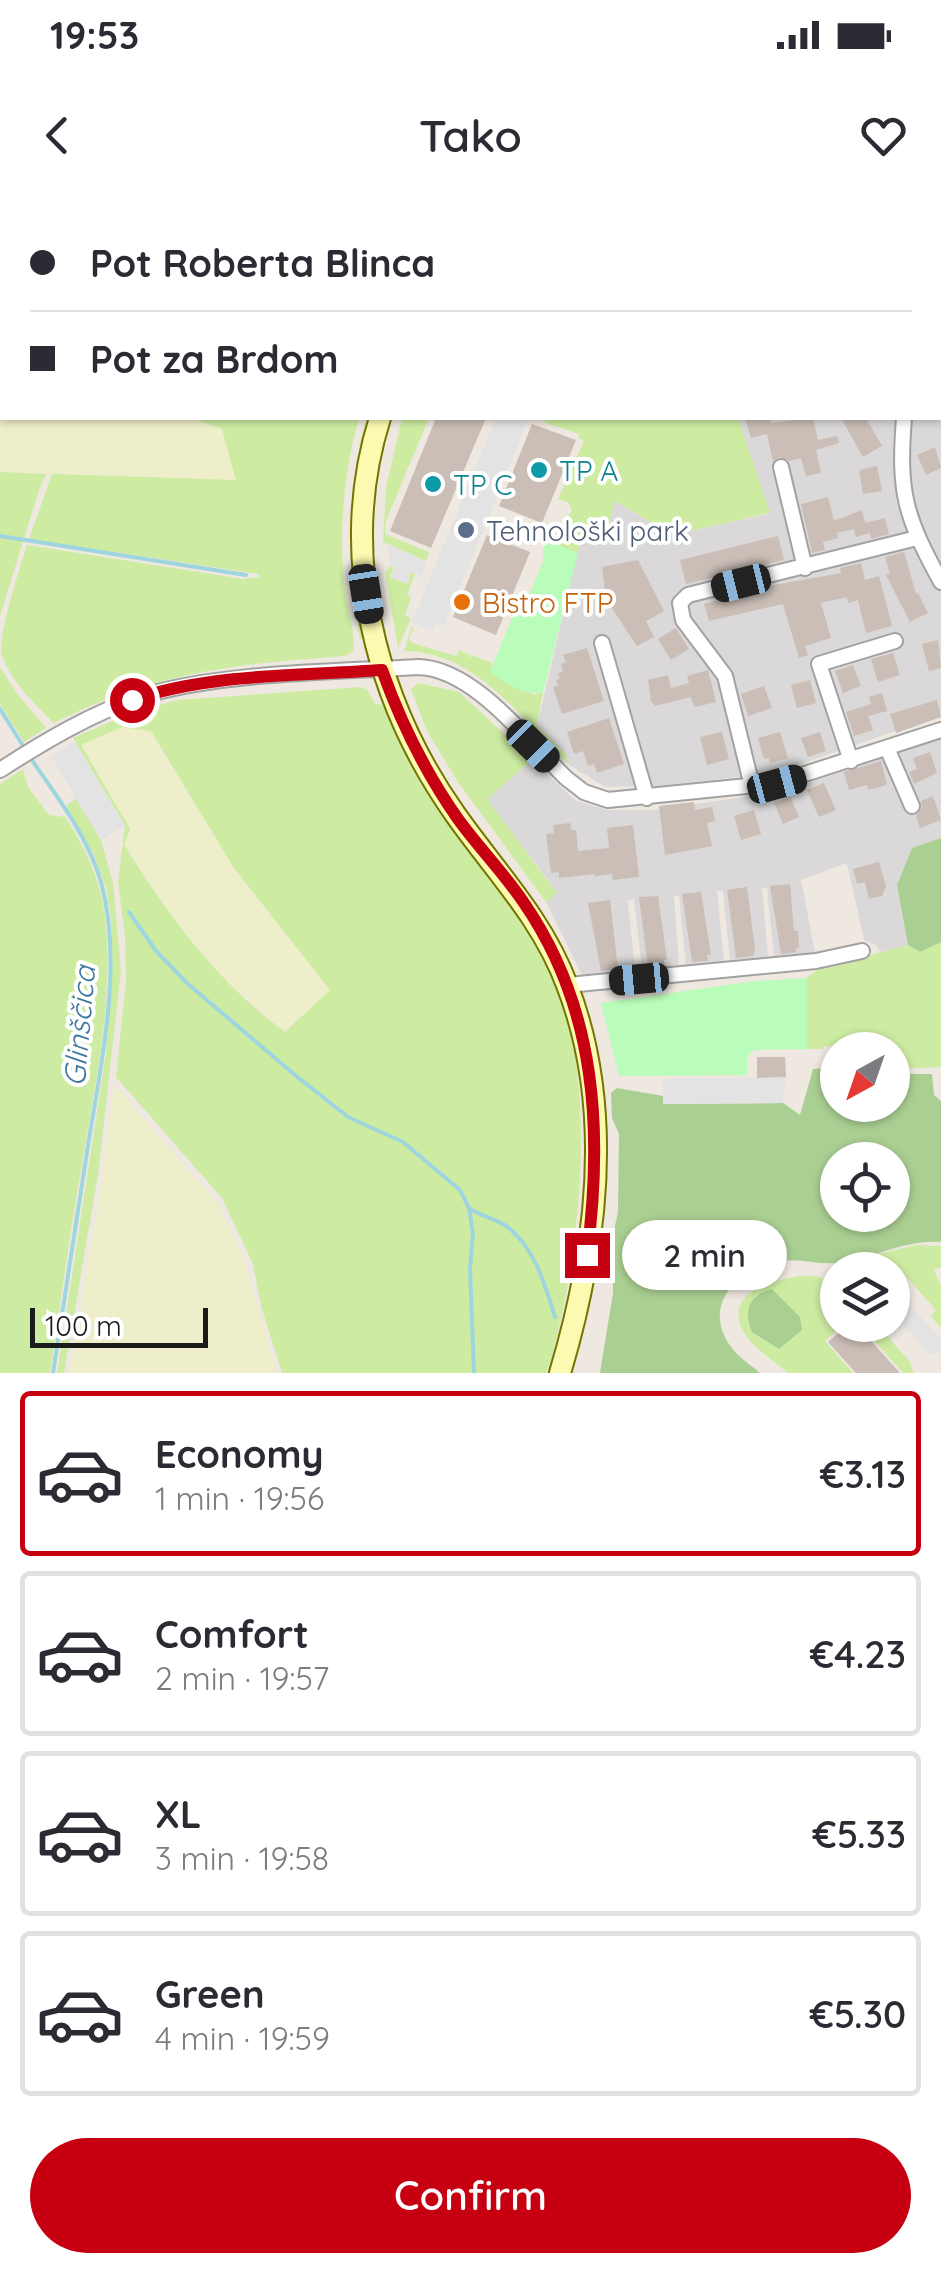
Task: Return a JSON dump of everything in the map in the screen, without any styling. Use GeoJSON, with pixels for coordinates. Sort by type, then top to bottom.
{"type":"FeatureCollection","features":[{"type":"Feature","properties":{"kind":"main road"},"geometry":{"type":"LineString","coordinates":[[379,420],[370,454],[362,532],[366,594],[382,670],[408,735],[431,778],[466,830],[524,902],[568,986],[588,1061],[596,1160],[587,1255],[560,1373]]}},
{"type":"Feature","properties":{"kind":"street"},"geometry":{"type":"LineString","coordinates":[[904,420],[900,464],[905,506],[941,582]]}},
{"type":"Feature","properties":{"kind":"street"},"geometry":{"type":"LineString","coordinates":[[781,468],[805,568]]}},
{"type":"Feature","properties":{"kind":"street"},"geometry":{"type":"LineString","coordinates":[[752,786],[725,676],[681,614],[680,602],[688,596],[917,538]]}},
{"type":"Feature","properties":{"kind":"street"},"geometry":{"type":"LineString","coordinates":[[851,761],[819,664],[895,642]]}},
{"type":"Feature","properties":{"kind":"street"},"geometry":{"type":"LineString","coordinates":[[602,643],[647,798]]}},
{"type":"Feature","properties":{"kind":"street"},"geometry":{"type":"LineString","coordinates":[[0,770],[74,725],[157,693],[228,681],[423,667],[454,675],[474,688],[584,792],[608,800],[777,784],[941,730]]}},
{"type":"Feature","properties":{"kind":"street"},"geometry":{"type":"LineString","coordinates":[[888,748],[912,806]]}},
{"type":"Feature","properties":{"kind":"street"},"geometry":{"type":"LineString","coordinates":[[568,986],[816,961],[862,951]]}},
{"type":"Feature","properties":{"kind":"shaded area","name":"Tehnološki park"},"geometry":{"type":"Polygon","coordinates":[[[495,420],[528,420],[444,626],[436,623],[433,631],[412,622],[495,420]]]}},
{"type":"Feature","properties":{"kind":"shaded area"},"geometry":{"type":"Polygon","coordinates":[[[739,420],[941,420],[941,715],[775,773],[658,786],[605,787],[568,764],[537,726],[581,537],[609,524],[614,501],[672,535],[769,514],[739,420]]]}},
{"type":"Feature","properties":{"kind":"shaded area"},"geometry":{"type":"Polygon","coordinates":[[[388,545],[426,561],[422,577],[411,572],[407,584],[390,577],[394,567],[390,566],[388,545]]]}},
{"type":"Feature","properties":{"kind":"shaded area"},"geometry":{"type":"Polygon","coordinates":[[[941,738],[941,838],[912,848],[897,885],[908,945],[880,952],[876,945],[864,940],[847,863],[801,880],[815,952],[774,956],[767,888],[762,887],[768,957],[730,960],[723,891],[717,891],[724,961],[686,965],[679,896],[674,896],[679,965],[642,969],[634,899],[628,901],[635,970],[582,975],[546,902],[557,892],[487,799],[532,760],[576,801],[608,810],[654,810],[785,791],[941,738]]]}},
{"type":"Feature","properties":{"kind":"shaded area"},"geometry":{"type":"Polygon","coordinates":[[[75,742],[125,826],[101,840],[51,756],[75,742]]]}},
{"type":"Feature","properties":{"kind":"shaded area"},"geometry":{"type":"Polygon","coordinates":[[[786,1077],[783,1103],[663,1104],[663,1079],[786,1077]]]}},
{"type":"Feature","properties":{"kind":"shaded area"},"geometry":{"type":"Polygon","coordinates":[[[910,1305],[941,1339],[941,1353],[928,1353],[910,1333],[910,1305]]]}},
{"type":"Feature","properties":{"kind":"green space"},"geometry":{"type":"Polygon","coordinates":[[[0,420],[197,420],[222,429],[237,481],[0,472],[0,420]]]}},
{"type":"Feature","properties":{"kind":"green space"},"geometry":{"type":"Polygon","coordinates":[[[197,420],[359,420],[346,479],[342,540],[354,651],[345,656],[231,667],[161,681],[54,723],[16,682],[1,653],[7,614],[27,545],[243,579],[259,574],[29,539],[52,474],[236,480],[222,429],[197,420]]]}},
{"type":"Feature","properties":{"kind":"green space"},"geometry":{"type":"Polygon","coordinates":[[[366,420],[371,420],[365,638],[360,639],[352,583],[351,528],[366,420]]]}},
{"type":"Feature","properties":{"kind":"green space"},"geometry":{"type":"Polygon","coordinates":[[[402,420],[428,420],[386,521],[385,534],[429,552],[426,561],[383,542],[386,488],[402,420]]]}},
{"type":"Feature","properties":{"kind":"green space"},"geometry":{"type":"Polygon","coordinates":[[[739,420],[770,513],[672,535],[615,501],[609,524],[581,537],[578,553],[555,544],[560,526],[572,511],[568,502],[558,499],[584,441],[578,438],[579,434],[543,422],[739,420]]]}},
{"type":"Feature","properties":{"kind":"green space"},"geometry":{"type":"Polygon","coordinates":[[[0,472],[46,474],[0,616],[0,472]]]}},
{"type":"Feature","properties":{"kind":"green space"},"geometry":{"type":"Polygon","coordinates":[[[544,543],[578,553],[543,692],[529,693],[490,672],[516,608],[523,609],[543,562],[544,543]]]}},
{"type":"Feature","properties":{"kind":"green space"},"geometry":{"type":"Polygon","coordinates":[[[394,567],[390,577],[406,583],[411,572],[415,574],[405,615],[411,618],[398,648],[385,572],[394,567]]]}},
{"type":"Feature","properties":{"kind":"green space"},"geometry":{"type":"Polygon","coordinates":[[[412,626],[412,643],[456,656],[459,650],[470,655],[469,660],[472,655],[492,663],[491,672],[534,695],[543,692],[537,726],[566,754],[568,764],[514,708],[475,675],[453,662],[404,651],[412,626]]]}},
{"type":"Feature","properties":{"kind":"green space"},"geometry":{"type":"Polygon","coordinates":[[[0,667],[46,728],[24,742],[0,704],[0,667]]]}},
{"type":"Feature","properties":{"kind":"green space"},"geometry":{"type":"Polygon","coordinates":[[[418,683],[459,692],[532,760],[487,799],[557,893],[546,902],[458,782],[427,731],[411,689],[418,683]]]}},
{"type":"Feature","properties":{"kind":"green space"},"geometry":{"type":"Polygon","coordinates":[[[361,687],[367,690],[375,704],[385,705],[424,787],[498,884],[539,948],[559,989],[571,1031],[581,1128],[580,1181],[568,1284],[547,1373],[282,1373],[261,1306],[253,1264],[222,1198],[116,1077],[126,981],[118,882],[125,826],[73,738],[131,713],[178,700],[361,687]],[[122,727],[81,745],[130,829],[124,845],[159,897],[215,969],[285,1032],[330,990],[234,868],[151,731],[122,727]]]}},
{"type":"Feature","properties":{"kind":"green space"},"geometry":{"type":"Polygon","coordinates":[[[122,727],[150,731],[234,868],[330,990],[284,1032],[208,964],[124,845],[130,828],[81,744],[122,727]]]}},
{"type":"Feature","properties":{"kind":"green space"},"geometry":{"type":"Polygon","coordinates":[[[23,769],[28,787],[49,815],[65,817],[85,852],[103,902],[107,945],[103,1034],[50,1373],[0,1373],[0,784],[23,769]]]}},
{"type":"Feature","properties":{"kind":"green space"},"geometry":{"type":"Polygon","coordinates":[[[76,799],[101,840],[113,883],[121,971],[98,1175],[64,1373],[57,1373],[106,1053],[112,981],[111,918],[106,888],[93,853],[68,813],[67,805],[76,799]]]}},
{"type":"Feature","properties":{"kind":"green space"},"geometry":{"type":"Polygon","coordinates":[[[941,838],[941,942],[920,952],[908,945],[897,885],[912,848],[941,838]]]}},
{"type":"Feature","properties":{"kind":"green space"},"geometry":{"type":"Polygon","coordinates":[[[941,942],[941,1067],[910,1068],[910,1032],[820,1032],[820,1049],[807,1049],[807,978],[820,968],[908,945],[920,952],[941,942]]]}},
{"type":"Feature","properties":{"kind":"green space"},"geometry":{"type":"Polygon","coordinates":[[[807,978],[807,1049],[754,1050],[747,1057],[747,1075],[619,1076],[601,1003],[756,981],[807,978]]]}},
{"type":"Feature","properties":{"kind":"green space"},"geometry":{"type":"Polygon","coordinates":[[[820,1068],[820,1122],[910,1122],[910,1074],[932,1074],[934,1095],[941,1101],[941,1242],[884,1252],[820,1252],[820,1263],[782,1261],[739,1280],[722,1302],[723,1331],[734,1351],[760,1373],[600,1373],[613,1293],[613,1235],[618,1212],[619,1134],[612,1118],[611,1093],[617,1088],[663,1096],[664,1104],[783,1103],[800,1115],[813,1069],[820,1068]]]}},
{"type":"Feature","properties":{"kind":"green space"},"geometry":{"type":"Polygon","coordinates":[[[114,1085],[218,1204],[244,1259],[277,1373],[70,1373],[114,1085]]]}},
{"type":"Feature","properties":{"kind":"green space"},"geometry":{"type":"Polygon","coordinates":[[[916,1245],[941,1246],[941,1267],[934,1270],[941,1286],[941,1328],[931,1316],[936,1310],[910,1281],[910,1252],[887,1252],[916,1245]]]}},
{"type":"Feature","properties":{"kind":"green space"},"geometry":{"type":"Polygon","coordinates":[[[820,1277],[820,1342],[826,1342],[853,1373],[788,1373],[745,1334],[739,1320],[744,1299],[776,1281],[820,1277]]]}},
{"type":"Feature","properties":{"kind":"green space"},"geometry":{"type":"Polygon","coordinates":[[[772,1289],[800,1317],[802,1330],[779,1349],[752,1332],[748,1317],[753,1300],[772,1289]]]}},
{"type":"Feature","properties":{"kind":"green space"},"geometry":{"type":"Polygon","coordinates":[[[875,1342],[893,1342],[914,1373],[903,1373],[875,1342]]]}},
{"type":"Feature","properties":{"kind":"building","name":"TP C"},"geometry":{"type":"Polygon","coordinates":[[[435,420],[485,420],[431,548],[390,531],[435,420]]]}},
{"type":"Feature","properties":{"kind":"building"},"geometry":{"type":"Polygon","coordinates":[[[746,420],[771,423],[813,420],[818,440],[837,436],[839,443],[816,450],[821,473],[806,476],[801,458],[789,461],[780,457],[773,461],[767,434],[751,438],[746,420]]]}},
{"type":"Feature","properties":{"kind":"building"},"geometry":{"type":"Polygon","coordinates":[[[842,420],[867,420],[882,446],[863,457],[842,420]]]}},
{"type":"Feature","properties":{"kind":"building","name":"TP A"},"geometry":{"type":"Polygon","coordinates":[[[532,424],[576,440],[542,523],[499,506],[532,424]]]}},
{"type":"Feature","properties":{"kind":"building"},"geometry":{"type":"Polygon","coordinates":[[[935,447],[941,468],[926,475],[917,455],[935,447]]]}},
{"type":"Feature","properties":{"kind":"building"},"geometry":{"type":"Polygon","coordinates":[[[877,466],[882,491],[863,494],[859,470],[877,466]]]}},
{"type":"Feature","properties":{"kind":"building"},"geometry":{"type":"Polygon","coordinates":[[[828,497],[834,521],[862,510],[865,523],[885,518],[889,534],[871,539],[870,533],[856,537],[854,529],[837,533],[838,538],[823,542],[825,550],[812,553],[801,504],[828,497]]]}},
{"type":"Feature","properties":{"kind":"building"},"geometry":{"type":"Polygon","coordinates":[[[487,535],[530,552],[496,635],[453,617],[487,535]]]}},
{"type":"Feature","properties":{"kind":"building"},"geometry":{"type":"Polygon","coordinates":[[[778,536],[784,560],[686,584],[680,560],[778,536]]]}},
{"type":"Feature","properties":{"kind":"building"},"geometry":{"type":"Polygon","coordinates":[[[904,552],[916,594],[928,613],[910,622],[886,575],[890,574],[885,557],[904,552]]]}},
{"type":"Feature","properties":{"kind":"building"},"geometry":{"type":"Polygon","coordinates":[[[638,560],[664,611],[646,621],[654,637],[637,646],[606,599],[602,567],[638,560]]]}},
{"type":"Feature","properties":{"kind":"building"},"geometry":{"type":"Polygon","coordinates":[[[861,563],[865,580],[879,576],[892,626],[866,633],[858,600],[848,603],[847,597],[821,603],[831,638],[805,646],[808,655],[799,658],[783,604],[709,621],[704,604],[769,586],[841,573],[840,568],[861,563]]]}},
{"type":"Feature","properties":{"kind":"building"},"geometry":{"type":"Polygon","coordinates":[[[676,628],[689,649],[671,660],[658,639],[676,628]]]}},
{"type":"Feature","properties":{"kind":"building"},"geometry":{"type":"Polygon","coordinates":[[[938,640],[941,668],[929,671],[922,644],[938,640]]]}},
{"type":"Feature","properties":{"kind":"building"},"geometry":{"type":"Polygon","coordinates":[[[587,648],[604,701],[562,714],[553,687],[558,686],[561,664],[566,662],[563,655],[587,648]]]}},
{"type":"Feature","properties":{"kind":"building"},"geometry":{"type":"Polygon","coordinates":[[[893,653],[900,675],[878,682],[871,659],[893,653]]]}},
{"type":"Feature","properties":{"kind":"building"},"geometry":{"type":"Polygon","coordinates":[[[853,665],[861,686],[843,693],[835,671],[853,665]]]}},
{"type":"Feature","properties":{"kind":"building"},"geometry":{"type":"Polygon","coordinates":[[[708,670],[716,702],[695,707],[690,697],[655,706],[651,701],[648,680],[668,675],[671,688],[689,683],[687,676],[708,670]]]}},
{"type":"Feature","properties":{"kind":"building"},"geometry":{"type":"Polygon","coordinates":[[[810,680],[816,703],[797,708],[791,685],[810,680]]]}},
{"type":"Feature","properties":{"kind":"building"},"geometry":{"type":"Polygon","coordinates":[[[764,686],[772,708],[748,716],[741,694],[764,686]]]}},
{"type":"Feature","properties":{"kind":"building"},"geometry":{"type":"Polygon","coordinates":[[[882,693],[887,711],[868,716],[873,730],[854,736],[846,712],[871,704],[869,697],[882,693]]]}},
{"type":"Feature","properties":{"kind":"building"},"geometry":{"type":"Polygon","coordinates":[[[937,700],[941,717],[896,733],[890,714],[937,700]]]}},
{"type":"Feature","properties":{"kind":"building"},"geometry":{"type":"Polygon","coordinates":[[[609,718],[624,764],[597,773],[594,764],[588,766],[583,751],[574,754],[567,732],[609,718]]]}},
{"type":"Feature","properties":{"kind":"building"},"geometry":{"type":"Polygon","coordinates":[[[722,732],[729,759],[707,765],[700,737],[722,732]]]}},
{"type":"Feature","properties":{"kind":"building"},"geometry":{"type":"Polygon","coordinates":[[[780,732],[788,758],[770,763],[769,758],[764,759],[758,738],[780,732]]]}},
{"type":"Feature","properties":{"kind":"building"},"geometry":{"type":"Polygon","coordinates":[[[820,732],[826,751],[808,757],[801,738],[820,732]]]}},
{"type":"Feature","properties":{"kind":"building"},"geometry":{"type":"Polygon","coordinates":[[[930,752],[937,773],[914,784],[909,772],[917,769],[913,758],[930,752]]]}},
{"type":"Feature","properties":{"kind":"building"},"geometry":{"type":"Polygon","coordinates":[[[881,761],[887,785],[849,790],[844,772],[881,761]]]}},
{"type":"Feature","properties":{"kind":"building"},"geometry":{"type":"Polygon","coordinates":[[[824,783],[836,810],[819,817],[807,790],[824,783]]]}},
{"type":"Feature","properties":{"kind":"building"},"geometry":{"type":"Polygon","coordinates":[[[790,796],[799,817],[783,824],[774,803],[790,796]]]}},
{"type":"Feature","properties":{"kind":"building"},"geometry":{"type":"Polygon","coordinates":[[[933,796],[941,820],[920,828],[916,816],[922,808],[921,801],[933,796]]]}},
{"type":"Feature","properties":{"kind":"building"},"geometry":{"type":"Polygon","coordinates":[[[694,802],[695,810],[712,807],[715,821],[707,823],[712,846],[665,855],[659,806],[694,802]]]}},
{"type":"Feature","properties":{"kind":"building"},"geometry":{"type":"Polygon","coordinates":[[[754,810],[761,834],[741,840],[734,816],[754,810]]]}},
{"type":"Feature","properties":{"kind":"building"},"geometry":{"type":"Polygon","coordinates":[[[570,823],[571,830],[576,830],[578,851],[609,848],[607,828],[633,825],[639,877],[613,880],[612,874],[594,874],[559,878],[559,872],[551,873],[546,834],[554,833],[553,825],[570,823]]]}},
{"type":"Feature","properties":{"kind":"building"},"geometry":{"type":"Polygon","coordinates":[[[879,862],[886,886],[882,896],[869,899],[865,882],[857,884],[853,869],[879,862]]]}},
{"type":"Feature","properties":{"kind":"building"},"geometry":{"type":"Polygon","coordinates":[[[790,884],[799,947],[796,952],[781,954],[770,886],[790,884]]]}},
{"type":"Feature","properties":{"kind":"building"},"geometry":{"type":"Polygon","coordinates":[[[747,887],[755,950],[753,956],[736,958],[727,890],[747,887]]]}},
{"type":"Feature","properties":{"kind":"building"},"geometry":{"type":"Polygon","coordinates":[[[701,892],[711,955],[707,955],[708,961],[692,962],[682,894],[701,892]]]}},
{"type":"Feature","properties":{"kind":"building"},"geometry":{"type":"Polygon","coordinates":[[[658,896],[667,960],[664,965],[648,967],[639,897],[658,896]]]}},
{"type":"Feature","properties":{"kind":"building"},"geometry":{"type":"Polygon","coordinates":[[[610,900],[618,969],[601,971],[588,903],[610,900]]]}},
{"type":"Feature","properties":{"kind":"building"},"geometry":{"type":"Polygon","coordinates":[[[757,1057],[785,1057],[786,1077],[757,1078],[757,1057]]]}},
{"type":"Feature","properties":{"kind":"building"},"geometry":{"type":"Polygon","coordinates":[[[828,1342],[872,1342],[900,1373],[856,1373],[828,1342]]]}},
{"type":"Feature","properties":{"kind":"waterway"},"geometry":{"type":"LineString","coordinates":[[0,536],[246,575]]}},
{"type":"Feature","properties":{"kind":"waterway","name":"Glinščica"},"geometry":{"type":"LineString","coordinates":[[0,709],[25,749]]}},
{"type":"Feature","properties":{"kind":"waterway","name":"Glinščica"},"geometry":{"type":"LineString","coordinates":[[30,757],[70,817],[95,865],[110,945],[104,1044],[53,1373]]}},
{"type":"Feature","properties":{"kind":"waterway","name":"Glinščica"},"geometry":{"type":"LineString","coordinates":[[129,912],[156,951],[188,984],[295,1075],[348,1117],[403,1142],[460,1190],[469,1208],[473,1234],[470,1268],[474,1373]]}},
{"type":"Feature","properties":{"kind":"waterway"},"geometry":{"type":"LineString","coordinates":[[470,1209],[506,1226],[524,1245],[538,1267],[555,1317]]}},
{"type":"Feature","properties":{"kind":"place","name":"TP A"},"geometry":{"type":"Point","coordinates":[539,470]}},
{"type":"Feature","properties":{"kind":"place","name":"TP C"},"geometry":{"type":"Point","coordinates":[433,484]}},
{"type":"Feature","properties":{"kind":"place","name":"Tehnološki park"},"geometry":{"type":"Point","coordinates":[466,530]}},
{"type":"Feature","properties":{"kind":"place","name":"Bistro FTP"},"geometry":{"type":"Point","coordinates":[462,602]}},
{"type":"Feature","properties":{"kind":"route"},"geometry":{"type":"LineString","coordinates":[[132,700],[228,681],[382,670],[418,756],[458,818],[534,918],[576,1009],[592,1085],[595,1128],[595,1189],[587,1255]]}}]}
